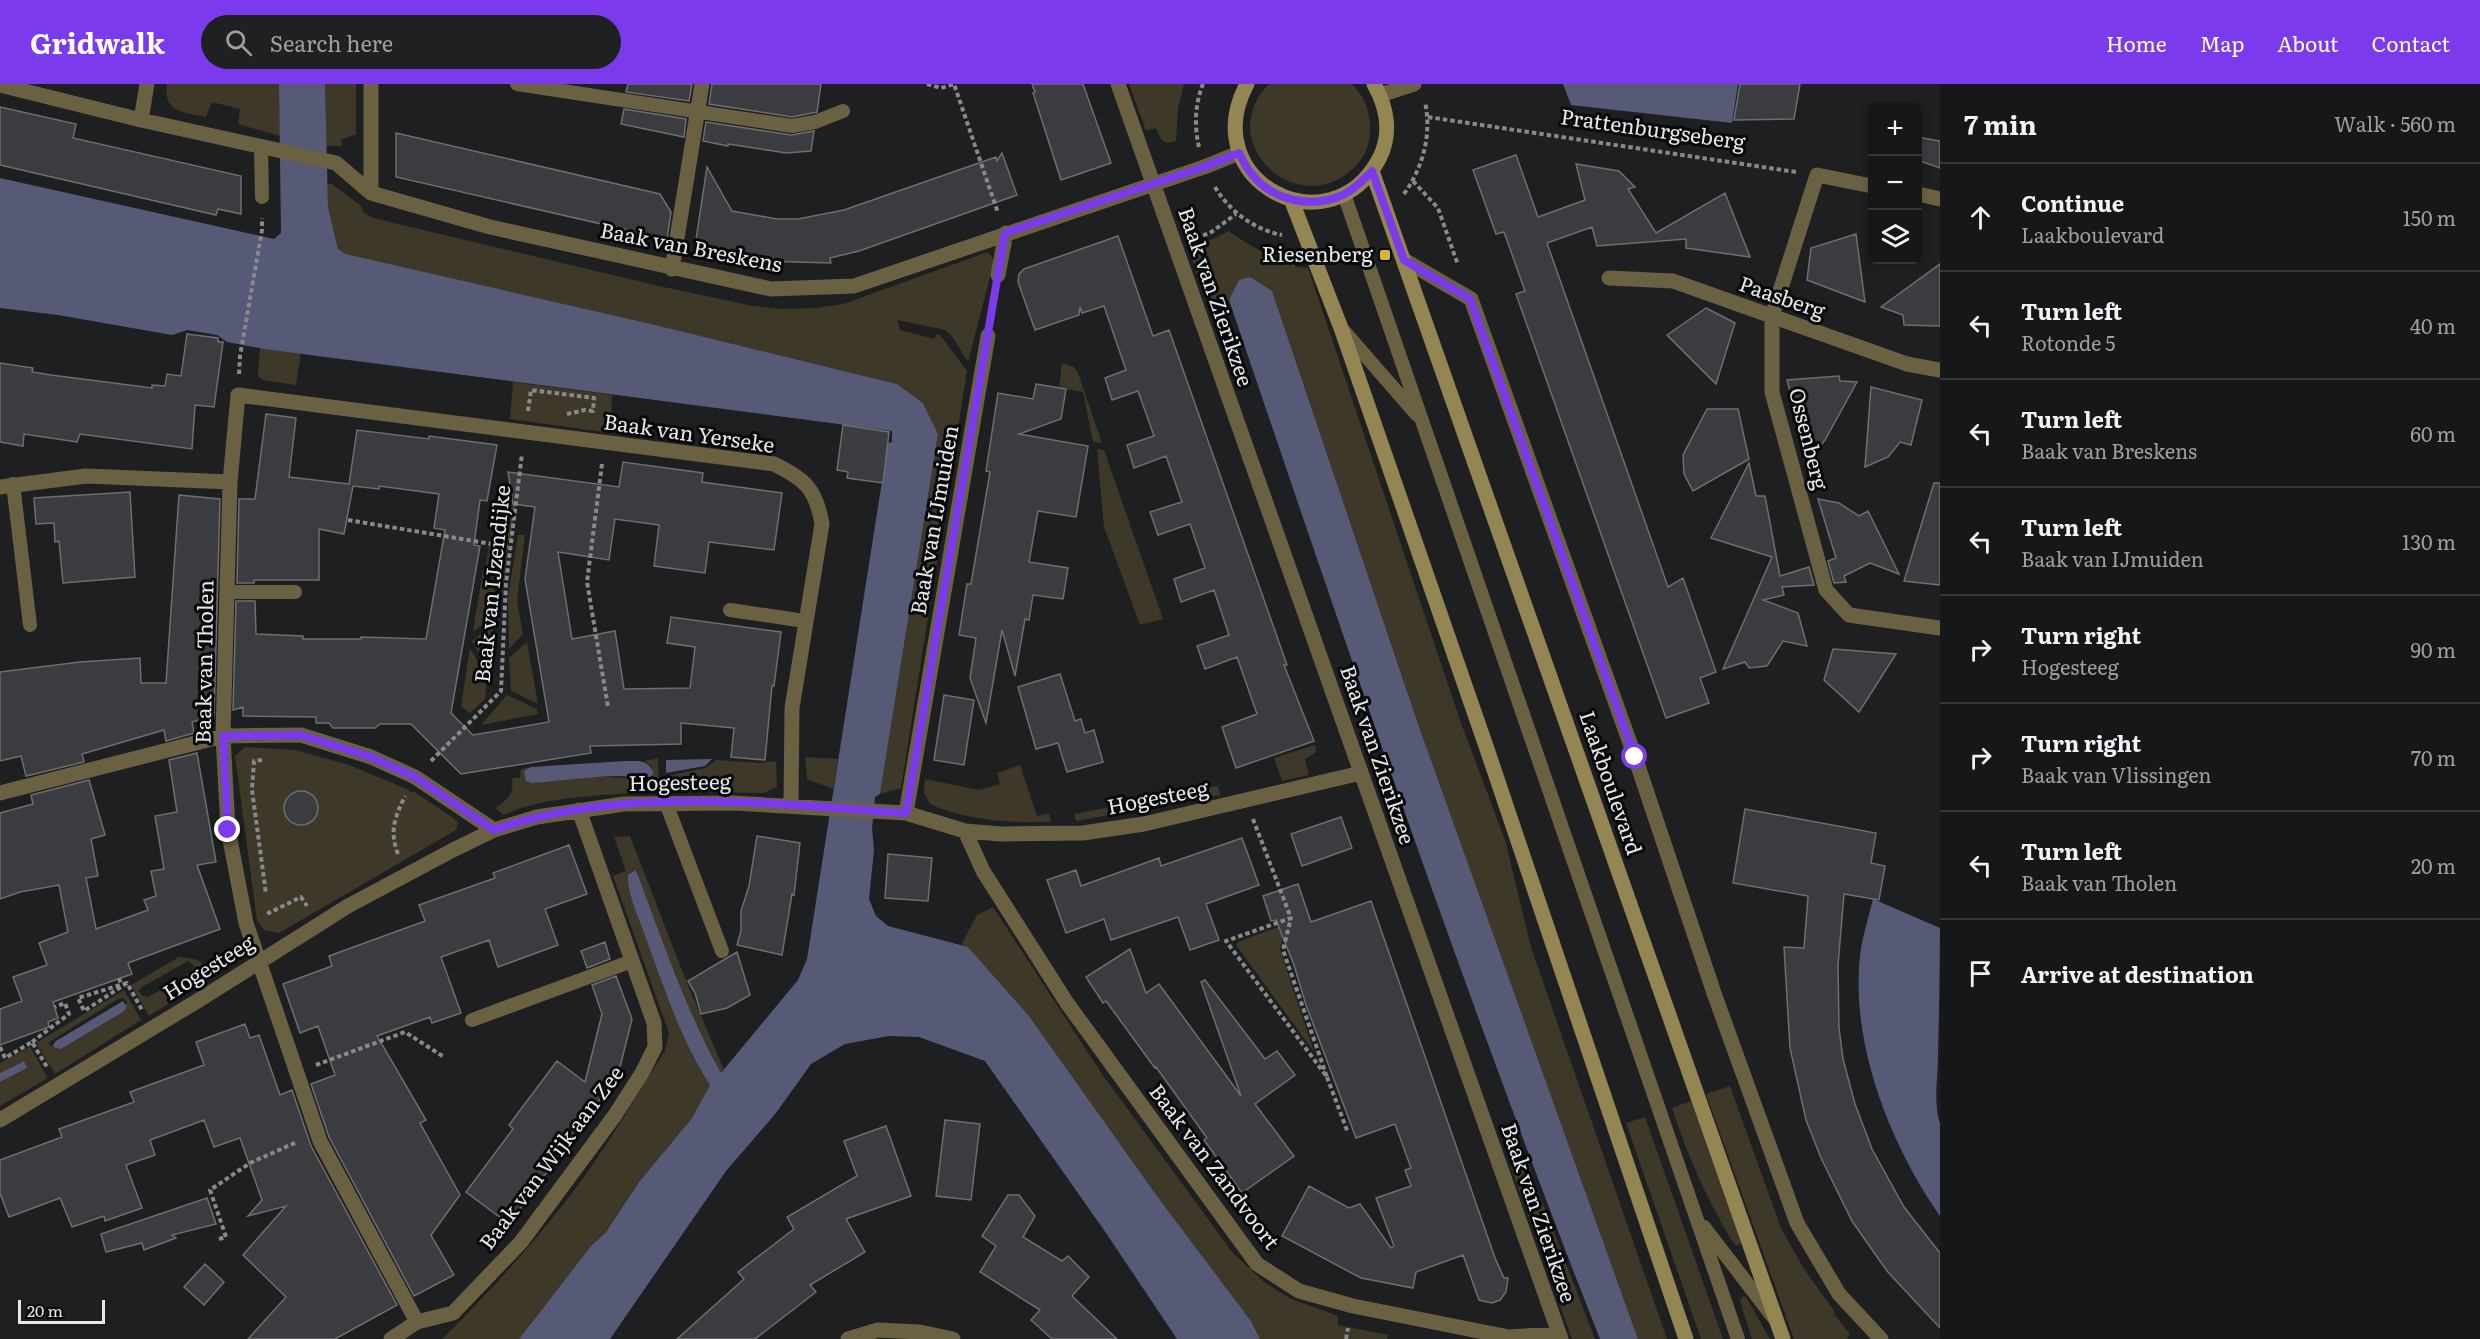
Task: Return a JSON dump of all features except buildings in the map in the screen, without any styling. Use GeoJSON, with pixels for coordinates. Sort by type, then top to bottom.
{"type":"FeatureCollection","features":[{"type":"Feature","properties":{"kind":"main road"},"geometry":{"type":"LineString","coordinates":[[1247,84],[1238,101],[1234,127],[1239,153],[1251,174],[1269,190],[1291,199],[1309,202],[1327,200],[1344,194],[1359,185],[1372,171],[1382,154],[1386,134],[1386,114],[1377,89]]}},
{"type":"Feature","properties":{"kind":"main road","name":"Laakboulevard"},"geometry":{"type":"LineString","coordinates":[[1372,171],[1783,1339]]}},
{"type":"Feature","properties":{"kind":"main road","name":"Laakboulevard"},"geometry":{"type":"LineString","coordinates":[[1291,199],[1341,328],[1513,823],[1686,1339]]}},
{"type":"Feature","properties":{"kind":"street"},"geometry":{"type":"LineString","coordinates":[[141,120],[147,84]]}},
{"type":"Feature","properties":{"kind":"street"},"geometry":{"type":"LineString","coordinates":[[370,193],[371,84]]}},
{"type":"Feature","properties":{"kind":"street"},"geometry":{"type":"LineString","coordinates":[[672,268],[702,84]]}},
{"type":"Feature","properties":{"kind":"street","name":"Baak van Zierikzee"},"geometry":{"type":"LineString","coordinates":[[1118,84],[1560,1337]]}},
{"type":"Feature","properties":{"kind":"street"},"geometry":{"type":"LineString","coordinates":[[1377,89],[1414,84]]}},
{"type":"Feature","properties":{"kind":"street"},"geometry":{"type":"LineString","coordinates":[[0,85],[141,120],[336,163],[370,193]]}},
{"type":"Feature","properties":{"kind":"street","name":"Baak van Breskens"},"geometry":{"type":"LineString","coordinates":[[370,193],[490,227],[771,289],[854,286],[1204,167],[1239,153]]}},
{"type":"Feature","properties":{"kind":"street"},"geometry":{"type":"LineString","coordinates":[[1817,175],[1868,185]]}},
{"type":"Feature","properties":{"kind":"street","name":"Ossenberg"},"geometry":{"type":"LineString","coordinates":[[1817,175],[1772,316],[1772,392],[1826,590],[1849,615],[1940,628]]}},
{"type":"Feature","properties":{"kind":"street"},"geometry":{"type":"LineString","coordinates":[[1922,195],[1940,198]]}},
{"type":"Feature","properties":{"kind":"street"},"geometry":{"type":"LineString","coordinates":[[998,275],[1005,233]]}},
{"type":"Feature","properties":{"kind":"street"},"geometry":{"type":"LineString","coordinates":[[1404,260],[1470,299]]}},
{"type":"Feature","properties":{"kind":"street","name":"Paasberg"},"geometry":{"type":"LineString","coordinates":[[1609,278],[1673,281],[1907,364],[1940,369]]}},
{"type":"Feature","properties":{"kind":"street","name":"Laakboulevard"},"geometry":{"type":"LineString","coordinates":[[1470,299],[1635,757],[1714,996],[1797,1222],[1839,1294],[1881,1339]]}},
{"type":"Feature","properties":{"kind":"street","name":"Baak van IJmuiden"},"geometry":{"type":"LineString","coordinates":[[906,813],[988,336]]}},
{"type":"Feature","properties":{"kind":"street","name":"Baak van Yerseke"},"geometry":{"type":"LineString","coordinates":[[238,395],[774,464],[807,484],[818,503],[822,524],[792,708],[791,805]]}},
{"type":"Feature","properties":{"kind":"street","name":"Baak van Tholen"},"geometry":{"type":"LineString","coordinates":[[238,395],[230,482],[223,736],[228,830],[246,923],[257,962],[316,1133],[417,1322]]}},
{"type":"Feature","properties":{"kind":"street"},"geometry":{"type":"LineString","coordinates":[[6,486],[86,476],[230,482]]}},
{"type":"Feature","properties":{"kind":"street"},"geometry":{"type":"LineString","coordinates":[[0,793],[223,736],[301,735],[371,757],[415,777],[494,830]]}},
{"type":"Feature","properties":{"kind":"street","name":"Hogesteeg"},"geometry":{"type":"LineString","coordinates":[[0,1120],[152,1029],[320,923],[406,874],[494,830],[537,817],[624,804],[791,805],[906,813],[965,831],[1049,834],[1114,830],[1361,773]]}},
{"type":"Feature","properties":{"kind":"street","name":"Baak van Wijk aan Zee"},"geometry":{"type":"LineString","coordinates":[[417,1322],[453,1313],[521,1242],[615,1115],[642,1073],[655,1047],[654,1023],[579,810]]}},
{"type":"Feature","properties":{"kind":"street","name":"Baak van Zandvoort"},"geometry":{"type":"LineString","coordinates":[[965,831],[983,871],[1067,1003],[1257,1264],[1299,1291],[1353,1306],[1509,1337],[1560,1337]]}},
{"type":"Feature","properties":{"kind":"street"},"geometry":{"type":"LineString","coordinates":[[392,1339],[417,1322]]}},
{"type":"Feature","properties":{"kind":"street"},"geometry":{"type":"LineString","coordinates":[[848,1339],[878,1330],[920,1332],[953,1339]]}},
{"type":"Feature","properties":{"kind":"lane"},"geometry":{"type":"LineString","coordinates":[[517,84],[792,126],[815,122],[843,111]]}},
{"type":"Feature","properties":{"kind":"lane"},"geometry":{"type":"LineString","coordinates":[[261,147],[262,197]]}},
{"type":"Feature","properties":{"kind":"lane","name":"Laakboulevard"},"geometry":{"type":"LineString","coordinates":[[1344,194],[1738,1339]]}},
{"type":"Feature","properties":{"kind":"lane","name":"Laakboulevard"},"geometry":{"type":"LineString","coordinates":[[1341,328],[1423,421]]}},
{"type":"Feature","properties":{"kind":"lane"},"geometry":{"type":"LineString","coordinates":[[6,486],[30,625]]}},
{"type":"Feature","properties":{"kind":"lane"},"geometry":{"type":"LineString","coordinates":[[228,592],[294,592]]}},
{"type":"Feature","properties":{"kind":"lane"},"geometry":{"type":"LineString","coordinates":[[730,610],[805,621]]}},
{"type":"Feature","properties":{"kind":"lane"},"geometry":{"type":"LineString","coordinates":[[666,803],[722,951]]}},
{"type":"Feature","properties":{"kind":"lane"},"geometry":{"type":"LineString","coordinates":[[472,1020],[632,961]]}},
{"type":"Feature","properties":{"kind":"lane","name":"Laakboulevard"},"geometry":{"type":"LineString","coordinates":[[1696,1217],[1776,1321]]}},
{"type":"Feature","properties":{"kind":"path"},"geometry":{"type":"LineString","coordinates":[[927,84],[941,88],[954,84],[1005,233]]}},
{"type":"Feature","properties":{"kind":"path"},"geometry":{"type":"LineString","coordinates":[[1203,84],[1198,98],[1196,133],[1204,167]]}},
{"type":"Feature","properties":{"kind":"path","name":"Prattenburgseberg"},"geometry":{"type":"LineString","coordinates":[[1470,299],[1438,208],[1413,181],[1425,150],[1428,117],[1817,175]]}},
{"type":"Feature","properties":{"kind":"path"},"geometry":{"type":"LineString","coordinates":[[1174,246],[1210,233],[1236,214]]}},
{"type":"Feature","properties":{"kind":"path"},"geometry":{"type":"LineString","coordinates":[[240,356],[262,230]]}},
{"type":"Feature","properties":{"kind":"path"},"geometry":{"type":"LineString","coordinates":[[988,336],[998,275]]}},
{"type":"Feature","properties":{"kind":"path","name":"Baak van IJzendijke"},"geometry":{"type":"LineString","coordinates":[[406,874],[392,839],[399,808],[415,777],[501,691],[506,583],[531,390],[594,398],[593,411],[585,410],[564,414]]}},
{"type":"Feature","properties":{"kind":"path"},"geometry":{"type":"LineString","coordinates":[[605,443],[587,582],[608,707]]}},
{"type":"Feature","properties":{"kind":"path"},"geometry":{"type":"LineString","coordinates":[[348,520],[510,547]]}},
{"type":"Feature","properties":{"kind":"path"},"geometry":{"type":"LineString","coordinates":[[263,736],[263,760],[254,761],[252,790],[266,896]]}},
{"type":"Feature","properties":{"kind":"path"},"geometry":{"type":"LineString","coordinates":[[1247,801],[1291,918],[1283,951],[1348,1133]]}},
{"type":"Feature","properties":{"kind":"path"},"geometry":{"type":"LineString","coordinates":[[267,905],[268,913],[301,897],[320,923]]}},
{"type":"Feature","properties":{"kind":"path"},"geometry":{"type":"LineString","coordinates":[[1291,918],[1226,941],[1327,1077]]}},
{"type":"Feature","properties":{"kind":"path"},"geometry":{"type":"LineString","coordinates":[[119,978],[121,985]]}},
{"type":"Feature","properties":{"kind":"path"},"geometry":{"type":"LineString","coordinates":[[127,983],[152,1029]]}},
{"type":"Feature","properties":{"kind":"path"},"geometry":{"type":"LineString","coordinates":[[127,983],[84,1011],[78,998],[88,992],[127,983]]}},
{"type":"Feature","properties":{"kind":"path"},"geometry":{"type":"LineString","coordinates":[[0,1047],[2,1060],[32,1042],[69,1014],[65,1003],[54,1007]]}},
{"type":"Feature","properties":{"kind":"path"},"geometry":{"type":"LineString","coordinates":[[296,1073],[405,1032],[444,1057]]}},
{"type":"Feature","properties":{"kind":"path"},"geometry":{"type":"LineString","coordinates":[[32,1042],[58,1086]]}},
{"type":"Feature","properties":{"kind":"path"},"geometry":{"type":"LineString","coordinates":[[219,1239],[226,1237],[210,1190],[250,1162],[316,1133]]}},
{"type":"Feature","properties":{"kind":"shaded area"},"geometry":{"type":"Polygon","coordinates":[[[167,84],[279,84],[280,136],[238,124],[240,109],[212,102],[206,117],[177,110],[168,101],[167,84]]]}},
{"type":"Feature","properties":{"kind":"shaded area"},"geometry":{"type":"Polygon","coordinates":[[[325,84],[356,84],[356,134],[341,140],[342,146],[326,146],[325,84]]]}},
{"type":"Feature","properties":{"kind":"shaded area"},"geometry":{"type":"Polygon","coordinates":[[[1129,84],[1184,84],[1178,109],[1176,141],[1166,143],[1161,139],[1156,128],[1146,131],[1129,84]]]}},
{"type":"Feature","properties":{"kind":"shaded area"},"geometry":{"type":"Polygon","coordinates":[[[1269,84],[1352,84],[1357,89],[1368,113],[1370,134],[1364,155],[1349,172],[1329,183],[1309,186],[1289,182],[1272,171],[1259,157],[1252,139],[1251,119],[1259,96],[1269,84]]]}},
{"type":"Feature","properties":{"kind":"shaded area"},"geometry":{"type":"Polygon","coordinates":[[[331,183],[361,206],[364,213],[373,218],[659,286],[753,306],[779,309],[817,308],[843,304],[988,252],[993,259],[993,265],[968,362],[952,336],[945,330],[897,320],[900,330],[935,339],[936,334],[940,335],[967,371],[901,788],[880,794],[938,434],[923,403],[897,384],[647,323],[346,254],[338,249],[328,207],[327,185],[331,183]]]}},
{"type":"Feature","properties":{"kind":"shaded area"},"geometry":{"type":"Polygon","coordinates":[[[1229,231],[1259,250],[1293,258],[1296,267],[1308,268],[1461,723],[1505,840],[1531,947],[1667,1339],[1638,1339],[1417,721],[1272,291],[1239,281],[1229,300],[1207,304],[1191,250],[1229,231]]]}},
{"type":"Feature","properties":{"kind":"shaded area"},"geometry":{"type":"Polygon","coordinates":[[[260,348],[301,353],[296,385],[263,380],[258,376],[260,348]]]}},
{"type":"Feature","properties":{"kind":"shaded area"},"geometry":{"type":"Polygon","coordinates":[[[1062,363],[1074,367],[1078,373],[1102,443],[1093,442],[1083,392],[1059,388],[1062,363]]]}},
{"type":"Feature","properties":{"kind":"shaded area"},"geometry":{"type":"Polygon","coordinates":[[[513,382],[612,395],[610,433],[510,419],[513,382]]]}},
{"type":"Feature","properties":{"kind":"shaded area"},"geometry":{"type":"Polygon","coordinates":[[[1097,449],[1104,450],[1163,619],[1140,625],[1104,527],[1097,449]]]}},
{"type":"Feature","properties":{"kind":"shaded area"},"geometry":{"type":"Polygon","coordinates":[[[507,485],[518,487],[511,541],[500,540],[507,485]]]}},
{"type":"Feature","properties":{"kind":"shaded area"},"geometry":{"type":"Polygon","coordinates":[[[518,535],[525,535],[517,601],[523,634],[509,649],[508,597],[518,535]]]}},
{"type":"Feature","properties":{"kind":"shaded area"},"geometry":{"type":"Polygon","coordinates":[[[489,545],[508,548],[502,595],[486,565],[489,545]]]}},
{"type":"Feature","properties":{"kind":"shaded area"},"geometry":{"type":"Polygon","coordinates":[[[483,569],[497,596],[495,615],[473,632],[483,569]]]}},
{"type":"Feature","properties":{"kind":"shaded area"},"geometry":{"type":"Polygon","coordinates":[[[494,622],[487,668],[472,641],[494,622]]]}},
{"type":"Feature","properties":{"kind":"shaded area"},"geometry":{"type":"Polygon","coordinates":[[[527,642],[538,704],[511,691],[509,658],[527,642]]]}},
{"type":"Feature","properties":{"kind":"shaded area"},"geometry":{"type":"Polygon","coordinates":[[[470,648],[487,678],[485,699],[470,713],[461,706],[470,648]]]}},
{"type":"Feature","properties":{"kind":"shaded area"},"geometry":{"type":"Polygon","coordinates":[[[507,695],[537,709],[538,714],[481,725],[507,695]]]}},
{"type":"Feature","properties":{"kind":"shaded area"},"geometry":{"type":"Polygon","coordinates":[[[1315,745],[1316,752],[1305,759],[1309,775],[1282,781],[1274,758],[1315,745]]]}},
{"type":"Feature","properties":{"kind":"shaded area"},"geometry":{"type":"Polygon","coordinates":[[[245,747],[295,750],[349,765],[412,793],[413,791],[458,822],[456,830],[279,933],[264,930],[257,921],[235,756],[245,747]]]}},
{"type":"Feature","properties":{"kind":"shaded area"},"geometry":{"type":"Polygon","coordinates":[[[805,757],[838,759],[833,789],[807,779],[805,757]]]}},
{"type":"Feature","properties":{"kind":"shaded area"},"geometry":{"type":"Polygon","coordinates":[[[658,758],[659,791],[560,799],[521,808],[504,815],[495,808],[509,796],[513,783],[512,778],[520,778],[521,769],[531,767],[524,771],[639,779],[654,774],[651,766],[645,761],[658,758]]]}},
{"type":"Feature","properties":{"kind":"shaded area"},"geometry":{"type":"Polygon","coordinates":[[[716,760],[759,763],[776,761],[777,787],[764,793],[667,792],[666,776],[706,768],[716,760]]]}},
{"type":"Feature","properties":{"kind":"shaded area"},"geometry":{"type":"Polygon","coordinates":[[[1020,765],[1037,816],[1049,813],[1051,822],[1005,821],[959,814],[930,804],[924,793],[925,779],[979,790],[1000,784],[997,773],[1020,765]]]}},
{"type":"Feature","properties":{"kind":"shaded area"},"geometry":{"type":"Polygon","coordinates":[[[1218,786],[1220,795],[1076,821],[1074,814],[1218,786]]]}},
{"type":"Feature","properties":{"kind":"shaded area"},"geometry":{"type":"Polygon","coordinates":[[[630,836],[685,978],[724,1070],[721,1073],[697,1025],[635,870],[631,872],[628,881],[640,920],[675,1015],[693,1056],[710,1085],[692,1118],[639,1182],[606,1232],[591,1246],[519,1339],[442,1339],[513,1265],[546,1226],[601,1153],[665,1051],[669,1033],[613,876],[626,871],[614,837],[630,836]]]}},
{"type":"Feature","properties":{"kind":"shaded area"},"geometry":{"type":"Polygon","coordinates":[[[993,907],[1102,1074],[1232,1252],[1264,1282],[1289,1298],[1338,1316],[1338,1325],[1388,1335],[1387,1339],[1260,1339],[1251,1321],[1157,1196],[1029,1016],[968,947],[961,945],[977,915],[993,907]]]}},
{"type":"Feature","properties":{"kind":"shaded area"},"geometry":{"type":"Polygon","coordinates":[[[1281,926],[1284,932],[1280,949],[1314,1052],[1236,945],[1238,942],[1281,926]]]}},
{"type":"Feature","properties":{"kind":"shaded area"},"geometry":{"type":"Polygon","coordinates":[[[179,957],[199,961],[215,975],[149,1016],[131,985],[179,957]],[[188,961],[142,987],[139,990],[141,995],[148,997],[191,972],[194,966],[188,961]]]}},
{"type":"Feature","properties":{"kind":"shaded area"},"geometry":{"type":"Polygon","coordinates":[[[124,990],[141,1020],[55,1074],[36,1043],[124,990]],[[123,998],[118,999],[54,1039],[49,1043],[50,1046],[61,1049],[123,1012],[128,1003],[123,998]]]}},
{"type":"Feature","properties":{"kind":"shaded area"},"geometry":{"type":"Polygon","coordinates":[[[30,1047],[48,1078],[0,1106],[0,1082],[27,1068],[21,1062],[0,1073],[0,1063],[30,1047]]]}},
{"type":"Feature","properties":{"kind":"shaded area"},"geometry":{"type":"Polygon","coordinates":[[[1730,1086],[1781,1228],[1804,1269],[1850,1334],[1847,1339],[1794,1339],[1706,1094],[1730,1086]]]}},
{"type":"Feature","properties":{"kind":"shaded area"},"geometry":{"type":"Polygon","coordinates":[[[1691,1101],[1740,1239],[1741,1244],[1736,1246],[1698,1176],[1672,1108],[1691,1101]]]}},
{"type":"Feature","properties":{"kind":"shaded area"},"geometry":{"type":"Polygon","coordinates":[[[1645,1117],[1723,1339],[1701,1339],[1626,1123],[1645,1117]]]}},
{"type":"Feature","properties":{"kind":"shaded area"},"geometry":{"type":"Polygon","coordinates":[[[1528,1160],[1595,1339],[1572,1339],[1510,1165],[1528,1160]]]}},
{"type":"Feature","properties":{"kind":"shaded area"},"geometry":{"type":"Polygon","coordinates":[[[1743,1296],[1746,1297],[1770,1339],[1752,1339],[1740,1301],[1743,1296]]]}},
{"type":"Feature","properties":{"kind":"water"},"geometry":{"type":"Polygon","coordinates":[[[279,84],[325,84],[328,207],[338,249],[346,254],[647,323],[897,384],[923,403],[938,434],[880,794],[875,797],[872,829],[874,850],[869,899],[876,916],[888,926],[968,947],[1029,1016],[1157,1196],[1251,1321],[1260,1339],[1177,1339],[1106,1233],[985,1061],[919,1037],[889,1036],[845,1044],[811,1064],[776,1113],[726,1171],[610,1339],[519,1339],[591,1246],[606,1232],[639,1182],[692,1118],[710,1085],[673,1011],[633,904],[628,875],[635,870],[638,875],[686,1000],[721,1073],[798,980],[807,959],[888,443],[892,442],[892,431],[264,349],[227,342],[217,335],[187,330],[172,335],[58,315],[0,308],[0,178],[274,239],[281,233],[279,84]]]}},
{"type":"Feature","properties":{"kind":"water"},"geometry":{"type":"Polygon","coordinates":[[[1563,84],[1738,84],[1732,123],[1571,105],[1563,84]]]}},
{"type":"Feature","properties":{"kind":"water"},"geometry":{"type":"Polygon","coordinates":[[[1250,277],[1272,291],[1417,721],[1638,1339],[1600,1339],[1454,952],[1229,300],[1239,280],[1250,277]]]}},
{"type":"Feature","properties":{"kind":"water"},"geometry":{"type":"Polygon","coordinates":[[[712,759],[705,766],[666,773],[666,760],[712,759]]]}},
{"type":"Feature","properties":{"kind":"water"},"geometry":{"type":"Polygon","coordinates":[[[625,761],[646,763],[654,774],[642,778],[611,776],[532,783],[526,781],[524,771],[531,767],[625,761]]]}},
{"type":"Feature","properties":{"kind":"water"},"geometry":{"type":"Polygon","coordinates":[[[1873,899],[1940,928],[1936,1098],[1940,1124],[1940,1216],[1904,1156],[1889,1123],[1876,1089],[1867,1054],[1861,1018],[1859,983],[1861,948],[1873,899]]]}},
{"type":"Feature","properties":{"kind":"water"},"geometry":{"type":"Polygon","coordinates":[[[123,1001],[127,1007],[123,1012],[61,1049],[53,1045],[56,1041],[123,1001]]]}},
{"type":"Feature","properties":{"kind":"water"},"geometry":{"type":"Polygon","coordinates":[[[24,1061],[27,1068],[0,1082],[0,1073],[24,1061]]]}},
{"type":"Feature","properties":{"kind":"place","name":"Riesenberg"},"geometry":{"type":"Point","coordinates":[1385,255]}},
{"type":"Feature","properties":{"kind":"route"},"geometry":{"type":"LineString","coordinates":[[228,830],[223,736],[301,735],[371,757],[415,777],[494,830],[537,817],[624,804],[733,803],[906,813],[1005,233],[1204,167],[1239,153],[1251,174],[1269,190],[1291,199],[1309,202],[1327,200],[1344,194],[1359,185],[1372,171],[1404,260],[1470,299],[1635,757]]}}]}
